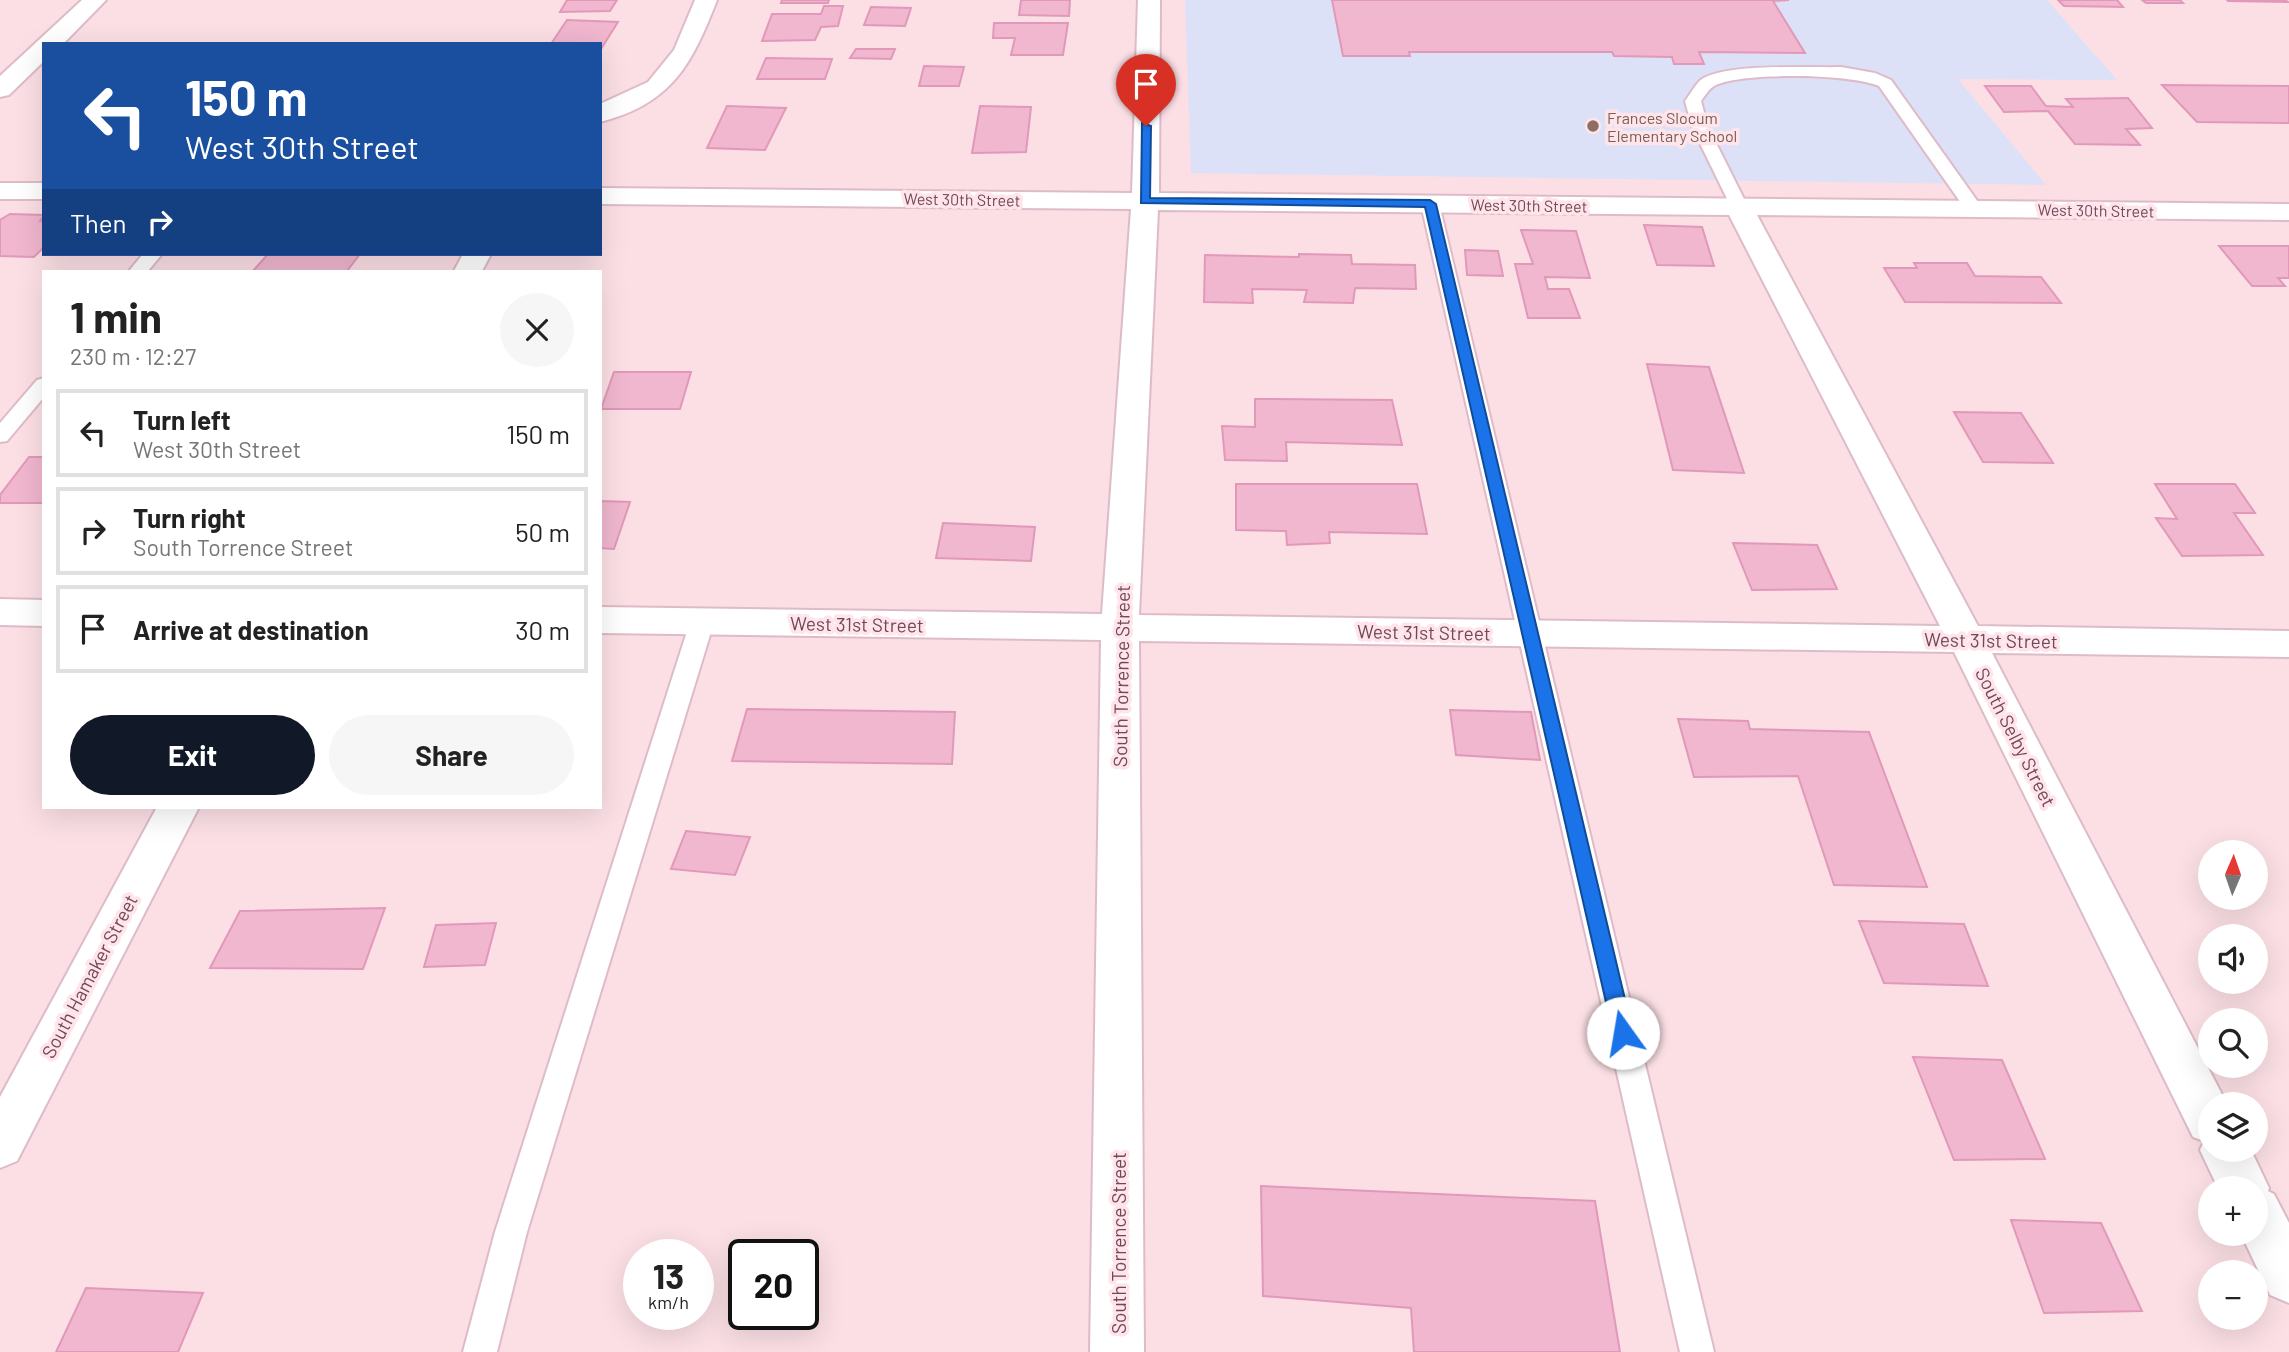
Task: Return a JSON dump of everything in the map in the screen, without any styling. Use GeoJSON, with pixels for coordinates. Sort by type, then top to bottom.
{"type":"FeatureCollection","features":[{"type":"Feature","properties":{"kind":"street"},"geometry":{"type":"LineString","coordinates":[[51,42],[94,0]]}},
{"type":"Feature","properties":{"kind":"street"},"geometry":{"type":"LineString","coordinates":[[602,113],[657,87],[685,52],[706,0]]}},
{"type":"Feature","properties":{"kind":"street","name":"South Torrence Street"},"geometry":{"type":"LineString","coordinates":[[1117,1352],[1120,628],[1145,201],[1149,0]]}},
{"type":"Feature","properties":{"kind":"street"},"geometry":{"type":"LineString","coordinates":[[0,90],[42,50]]}},
{"type":"Feature","properties":{"kind":"street"},"geometry":{"type":"LineString","coordinates":[[0,191],[42,191]]}},
{"type":"Feature","properties":{"kind":"street","name":"West 30th Street"},"geometry":{"type":"LineString","coordinates":[[602,196],[2289,212]]}},
{"type":"Feature","properties":{"kind":"street","name":"South Selby Street"},"geometry":{"type":"LineString","coordinates":[[1739,207],[1966,639],[2198,1097]]}},
{"type":"Feature","properties":{"kind":"street"},"geometry":{"type":"LineString","coordinates":[[0,612],[42,612]]}},
{"type":"Feature","properties":{"kind":"street","name":"West 31st Street"},"geometry":{"type":"LineString","coordinates":[[602,620],[2289,644]]}},
{"type":"Feature","properties":{"kind":"street","name":"South Hamaker Street"},"geometry":{"type":"LineString","coordinates":[[0,1145],[177,809]]}},
{"type":"Feature","properties":{"kind":"street"},"geometry":{"type":"LineString","coordinates":[[2268,1235],[2289,1277]]}},
{"type":"Feature","properties":{"kind":"lane"},"geometry":{"type":"LineString","coordinates":[[1739,207],[1700,127],[1693,101],[1707,83],[1732,75],[1841,72],[1869,76],[1885,83],[1974,209]]}},
{"type":"Feature","properties":{"kind":"lane"},"geometry":{"type":"LineString","coordinates":[[1430,204],[1697,1352]]}},
{"type":"Feature","properties":{"kind":"lane"},"geometry":{"type":"LineString","coordinates":[[139,270],[151,256]]}},
{"type":"Feature","properties":{"kind":"lane"},"geometry":{"type":"LineString","coordinates":[[0,436],[42,386]]}},
{"type":"Feature","properties":{"kind":"lane"},"geometry":{"type":"LineString","coordinates":[[480,1352],[515,1219],[702,622]]}},
{"type":"Feature","properties":{"kind":"shaded area","name":"Frances Slocum Elementary School"},"geometry":{"type":"Polygon","coordinates":[[[1185,0],[2047,0],[2117,80],[1958,79],[2046,185],[1191,173],[1185,0]]]}},
{"type":"Feature","properties":{"kind":"building"},"geometry":{"type":"Polygon","coordinates":[[[567,0],[617,0],[610,11],[560,12],[567,0]]]}},
{"type":"Feature","properties":{"kind":"building"},"geometry":{"type":"Polygon","coordinates":[[[782,0],[829,0],[828,3],[781,3],[782,0]]]}},
{"type":"Feature","properties":{"kind":"building"},"geometry":{"type":"Polygon","coordinates":[[[1021,0],[1070,0],[1069,16],[1019,15],[1021,0]]]}},
{"type":"Feature","properties":{"kind":"building"},"geometry":{"type":"Polygon","coordinates":[[[1332,0],[1789,0],[1773,1],[1805,53],[1699,52],[1704,64],[1674,64],[1672,57],[1614,56],[1612,52],[1409,52],[1410,56],[1343,56],[1332,0]]]}},
{"type":"Feature","properties":{"kind":"building"},"geometry":{"type":"Polygon","coordinates":[[[2058,0],[2117,0],[2123,7],[2064,6],[2058,0]]]}},
{"type":"Feature","properties":{"kind":"building"},"geometry":{"type":"Polygon","coordinates":[[[2142,0],[2180,0],[2183,3],[2146,3],[2142,0]]]}},
{"type":"Feature","properties":{"kind":"building"},"geometry":{"type":"Polygon","coordinates":[[[2285,0],[2288,2],[2228,1],[2285,0]]]}},
{"type":"Feature","properties":{"kind":"building"},"geometry":{"type":"Polygon","coordinates":[[[824,6],[843,6],[838,26],[821,27],[815,40],[762,41],[772,14],[821,14],[824,6]]]}},
{"type":"Feature","properties":{"kind":"building"},"geometry":{"type":"Polygon","coordinates":[[[871,7],[911,8],[905,26],[864,25],[871,7]]]}},
{"type":"Feature","properties":{"kind":"building"},"geometry":{"type":"Polygon","coordinates":[[[567,20],[618,22],[602,47],[602,42],[552,42],[567,20]]]}},
{"type":"Feature","properties":{"kind":"building"},"geometry":{"type":"Polygon","coordinates":[[[994,23],[1068,23],[1063,55],[1011,55],[1015,38],[993,38],[994,23]]]}},
{"type":"Feature","properties":{"kind":"building"},"geometry":{"type":"Polygon","coordinates":[[[856,49],[895,49],[891,59],[850,58],[856,49]]]}},
{"type":"Feature","properties":{"kind":"building"},"geometry":{"type":"Polygon","coordinates":[[[766,58],[832,59],[825,79],[757,79],[766,58]]]}},
{"type":"Feature","properties":{"kind":"building"},"geometry":{"type":"Polygon","coordinates":[[[924,66],[964,67],[959,86],[919,86],[924,66]]]}},
{"type":"Feature","properties":{"kind":"building"},"geometry":{"type":"Polygon","coordinates":[[[2162,85],[2289,86],[2289,123],[2197,122],[2162,85]]]}},
{"type":"Feature","properties":{"kind":"building"},"geometry":{"type":"Polygon","coordinates":[[[1985,86],[2031,86],[2046,106],[2073,107],[2066,99],[2128,98],[2152,128],[2126,129],[2140,145],[2075,144],[2048,111],[2004,112],[1985,86]]]}},
{"type":"Feature","properties":{"kind":"building"},"geometry":{"type":"Polygon","coordinates":[[[727,106],[786,108],[765,150],[707,148],[727,106]]]}},
{"type":"Feature","properties":{"kind":"building"},"geometry":{"type":"Polygon","coordinates":[[[980,106],[1031,107],[1026,152],[972,153],[980,106]]]}},
{"type":"Feature","properties":{"kind":"building"},"geometry":{"type":"Polygon","coordinates":[[[10,214],[42,215],[42,249],[34,257],[0,256],[0,220],[10,214]]]}},
{"type":"Feature","properties":{"kind":"building"},"geometry":{"type":"Polygon","coordinates":[[[1644,225],[1702,227],[1714,266],[1657,265],[1644,225]]]}},
{"type":"Feature","properties":{"kind":"building"},"geometry":{"type":"Polygon","coordinates":[[[1521,230],[1576,231],[1590,278],[1545,277],[1548,289],[1569,289],[1580,318],[1528,318],[1515,264],[1533,264],[1521,230]]]}},
{"type":"Feature","properties":{"kind":"building"},"geometry":{"type":"Polygon","coordinates":[[[2219,246],[2289,246],[2289,278],[2278,278],[2285,286],[2252,286],[2219,246]]]}},
{"type":"Feature","properties":{"kind":"building"},"geometry":{"type":"Polygon","coordinates":[[[1465,250],[1498,251],[1503,276],[1467,275],[1465,250]]]}},
{"type":"Feature","properties":{"kind":"building"},"geometry":{"type":"Polygon","coordinates":[[[1299,254],[1351,255],[1352,264],[1415,265],[1416,289],[1355,288],[1353,303],[1304,302],[1307,290],[1252,289],[1253,303],[1204,302],[1205,255],[1299,257],[1299,254]]]}},
{"type":"Feature","properties":{"kind":"building"},"geometry":{"type":"Polygon","coordinates":[[[266,256],[358,256],[348,270],[254,270],[266,256]]]}},
{"type":"Feature","properties":{"kind":"building"},"geometry":{"type":"Polygon","coordinates":[[[1914,263],[1967,263],[1975,276],[2041,277],[2061,303],[1905,302],[1884,268],[1917,268],[1914,263]]]}},
{"type":"Feature","properties":{"kind":"building"},"geometry":{"type":"Polygon","coordinates":[[[1647,364],[1709,367],[1744,473],[1673,470],[1647,364]]]}},
{"type":"Feature","properties":{"kind":"building"},"geometry":{"type":"Polygon","coordinates":[[[614,372],[691,372],[680,409],[602,409],[614,372]]]}},
{"type":"Feature","properties":{"kind":"building"},"geometry":{"type":"Polygon","coordinates":[[[1255,399],[1392,400],[1402,445],[1286,442],[1287,461],[1225,460],[1222,426],[1255,427],[1255,399]]]}},
{"type":"Feature","properties":{"kind":"building"},"geometry":{"type":"Polygon","coordinates":[[[1954,412],[2021,413],[2053,463],[1983,462],[1954,412]]]}},
{"type":"Feature","properties":{"kind":"building"},"geometry":{"type":"Polygon","coordinates":[[[29,457],[42,457],[42,503],[0,503],[0,495],[29,457]]]}},
{"type":"Feature","properties":{"kind":"building"},"geometry":{"type":"Polygon","coordinates":[[[1236,484],[1417,484],[1427,534],[1329,532],[1330,543],[1287,545],[1286,531],[1236,530],[1236,484]]]}},
{"type":"Feature","properties":{"kind":"building"},"geometry":{"type":"Polygon","coordinates":[[[2155,484],[2235,484],[2255,513],[2234,513],[2263,555],[2182,556],[2156,518],[2177,519],[2155,484]]]}},
{"type":"Feature","properties":{"kind":"building"},"geometry":{"type":"Polygon","coordinates":[[[602,501],[630,502],[614,549],[602,548],[602,501]]]}},
{"type":"Feature","properties":{"kind":"building"},"geometry":{"type":"Polygon","coordinates":[[[943,523],[1035,527],[1031,561],[936,558],[943,523]]]}},
{"type":"Feature","properties":{"kind":"building"},"geometry":{"type":"Polygon","coordinates":[[[1733,543],[1817,545],[1837,589],[1752,590],[1733,543]]]}},
{"type":"Feature","properties":{"kind":"building"},"geometry":{"type":"Polygon","coordinates":[[[747,709],[955,712],[952,764],[732,761],[747,709]]]}},
{"type":"Feature","properties":{"kind":"building"},"geometry":{"type":"Polygon","coordinates":[[[1450,710],[1531,712],[1540,760],[1456,755],[1450,710]]]}},
{"type":"Feature","properties":{"kind":"building"},"geometry":{"type":"Polygon","coordinates":[[[1678,719],[1748,721],[1750,729],[1869,732],[1927,887],[1834,885],[1798,776],[1694,777],[1678,719]]]}},
{"type":"Feature","properties":{"kind":"building"},"geometry":{"type":"Polygon","coordinates":[[[686,831],[750,837],[735,875],[671,869],[686,831]]]}},
{"type":"Feature","properties":{"kind":"building"},"geometry":{"type":"Polygon","coordinates":[[[385,908],[363,969],[210,968],[240,911],[385,908]]]}},
{"type":"Feature","properties":{"kind":"building"},"geometry":{"type":"Polygon","coordinates":[[[1859,921],[1964,924],[1988,986],[1884,983],[1859,921]]]}},
{"type":"Feature","properties":{"kind":"building"},"geometry":{"type":"Polygon","coordinates":[[[496,923],[485,965],[424,967],[436,925],[496,923]]]}},
{"type":"Feature","properties":{"kind":"building"},"geometry":{"type":"Polygon","coordinates":[[[1913,1057],[2002,1060],[2045,1159],[1954,1160],[1913,1057]]]}},
{"type":"Feature","properties":{"kind":"building"},"geometry":{"type":"Polygon","coordinates":[[[1261,1186],[1595,1201],[1620,1352],[1414,1352],[1411,1308],[1263,1296],[1261,1186]]]}},
{"type":"Feature","properties":{"kind":"building"},"geometry":{"type":"Polygon","coordinates":[[[2011,1220],[2101,1223],[2142,1311],[2044,1313],[2011,1220]]]}},
{"type":"Feature","properties":{"kind":"building"},"geometry":{"type":"Polygon","coordinates":[[[86,1288],[203,1293],[178,1352],[56,1352],[86,1288]]]}},
{"type":"Feature","properties":{"kind":"place","name":"Frances Slocum Elementary School"},"geometry":{"type":"Point","coordinates":[1593,126]}},
{"type":"Feature","properties":{"kind":"route"},"geometry":{"type":"LineString","coordinates":[[1146,126],[1145,201],[1430,204],[1623,1033]]}}]}
